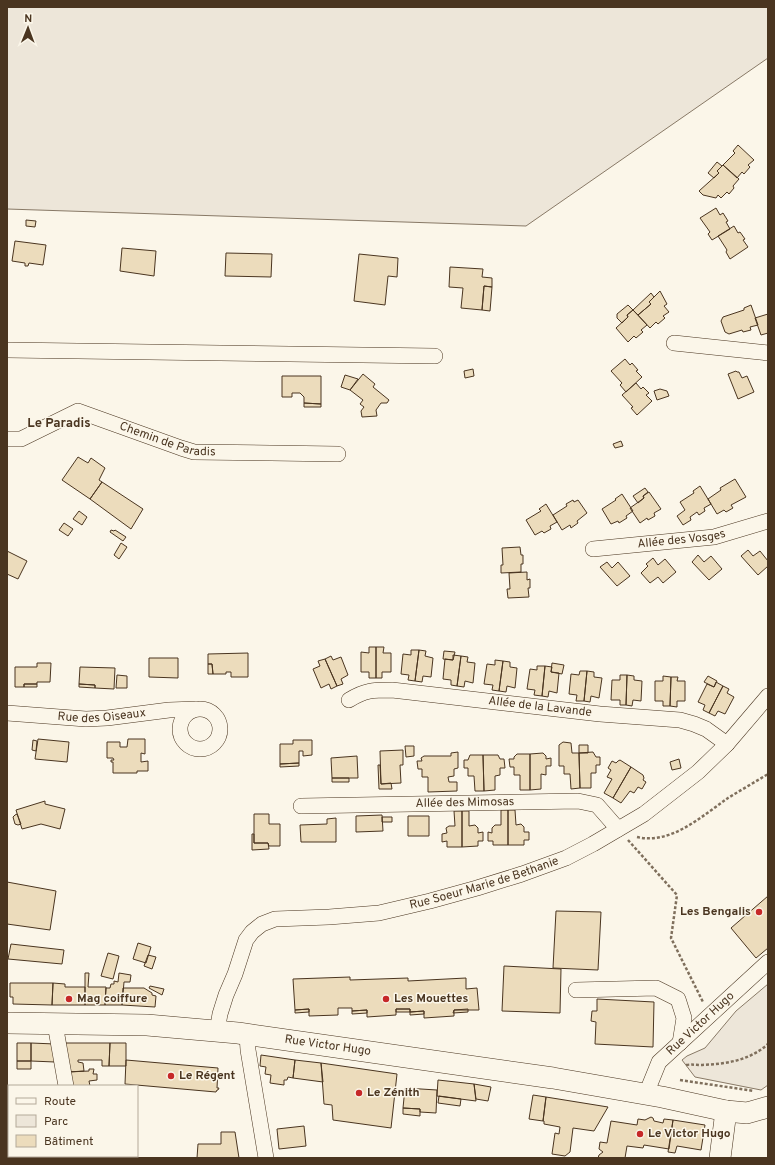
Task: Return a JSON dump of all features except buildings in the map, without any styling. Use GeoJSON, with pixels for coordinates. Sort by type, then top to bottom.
{"type":"FeatureCollection","features":[{"type":"Feature","properties":{"kind":"main road","name":"Rue Victor Hugo"},"geometry":{"type":"LineString","coordinates":[[7,1023],[147,1025],[217,1031],[553,1078],[646,1094],[726,1111],[747,1113],[765,1103]]}},
{"type":"Feature","properties":{"kind":"main road"},"geometry":{"type":"LineString","coordinates":[[720,1158],[726,1111]]}},
{"type":"Feature","properties":{"kind":"street"},"geometry":{"type":"LineString","coordinates":[[674,343],[768,353]]}},
{"type":"Feature","properties":{"kind":"street"},"geometry":{"type":"LineString","coordinates":[[7,350],[435,356]]}},
{"type":"Feature","properties":{"kind":"street","name":"Chemin de Paradis"},"geometry":{"type":"LineString","coordinates":[[7,439],[21,439],[78,411],[194,452],[338,454]]}},
{"type":"Feature","properties":{"kind":"street","name":"Allée des Vosges"},"geometry":{"type":"LineString","coordinates":[[593,549],[714,537],[768,520]]}},
{"type":"Feature","properties":{"kind":"street","name":"Allée de la Lavande"},"geometry":{"type":"LineString","coordinates":[[349,700],[361,693],[373,690],[392,690],[600,714],[680,720],[706,729],[727,744]]}},
{"type":"Feature","properties":{"kind":"street","name":"Rue Soeur Marie de Bethanie"},"geometry":{"type":"LineString","coordinates":[[217,1031],[226,994],[235,974],[246,940],[252,932],[262,924],[275,920],[379,913],[430,901],[522,874],[566,858],[644,814],[698,772],[727,744],[768,696]]}},
{"type":"Feature","properties":{"kind":"street","name":"Rue des Oiseaux"},"geometry":{"type":"LineString","coordinates":[[7,713],[86,719],[107,718],[169,710],[196,709]]}},
{"type":"Feature","properties":{"kind":"street","name":"Allée des Mimosas"},"geometry":{"type":"LineString","coordinates":[[301,806],[578,801],[597,805],[618,829]]}},
{"type":"Feature","properties":{"kind":"street","name":"Rue Victor Hugo"},"geometry":{"type":"LineString","coordinates":[[646,1094],[659,1062],[768,962]]}},
{"type":"Feature","properties":{"kind":"street"},"geometry":{"type":"LineString","coordinates":[[576,990],[656,988],[678,999],[684,1018],[680,1043]]}},
{"type":"Feature","properties":{"kind":"street"},"geometry":{"type":"LineString","coordinates":[[54,1024],[66,1085]]}},
{"type":"Feature","properties":{"kind":"street"},"geometry":{"type":"LineString","coordinates":[[247,1035],[248,1050],[266,1158]]}},
{"type":"Feature","properties":{"kind":"path"},"geometry":{"type":"LineString","coordinates":[[618,829],[630,835],[646,839],[660,838],[678,831],[698,820],[729,798],[768,774]]}},
{"type":"Feature","properties":{"kind":"path"},"geometry":{"type":"LineString","coordinates":[[618,829],[677,895],[671,938],[709,1015]]}},
{"type":"Feature","properties":{"kind":"path"},"geometry":{"type":"LineString","coordinates":[[686,1065],[736,1062],[760,1051],[768,1044]]}},
{"type":"Feature","properties":{"kind":"path"},"geometry":{"type":"LineString","coordinates":[[674,1080],[765,1103]]}},
{"type":"Feature","properties":{"kind":"green space"},"geometry":{"type":"Polygon","coordinates":[[[7,7],[768,7],[768,58],[526,226],[7,209],[7,7]]]}},
{"type":"Feature","properties":{"kind":"green space"},"geometry":{"type":"Polygon","coordinates":[[[768,984],[768,1085],[761,1090],[695,1077],[682,1060],[687,1056],[705,1048],[736,1011],[768,984]]]}},
{"type":"Feature","properties":{"kind":"place","name":"Les Bengalis"},"geometry":{"type":"Point","coordinates":[759,912]}},
{"type":"Feature","properties":{"kind":"place","name":"Mag coiffure"},"geometry":{"type":"Point","coordinates":[69,999]}},
{"type":"Feature","properties":{"kind":"place","name":"Les Mouettes"},"geometry":{"type":"Point","coordinates":[386,999]}},
{"type":"Feature","properties":{"kind":"place","name":"Le Régent"},"geometry":{"type":"Point","coordinates":[171,1076]}},
{"type":"Feature","properties":{"kind":"place","name":"Le Zénith"},"geometry":{"type":"Point","coordinates":[359,1093]}},
{"type":"Feature","properties":{"kind":"place","name":"Le Victor Hugo"},"geometry":{"type":"Point","coordinates":[640,1134]}},
{"type":"Feature","properties":{"kind":"district","name":"Le Paradis"},"geometry":{"type":"Point","coordinates":[59,424]}}]}
